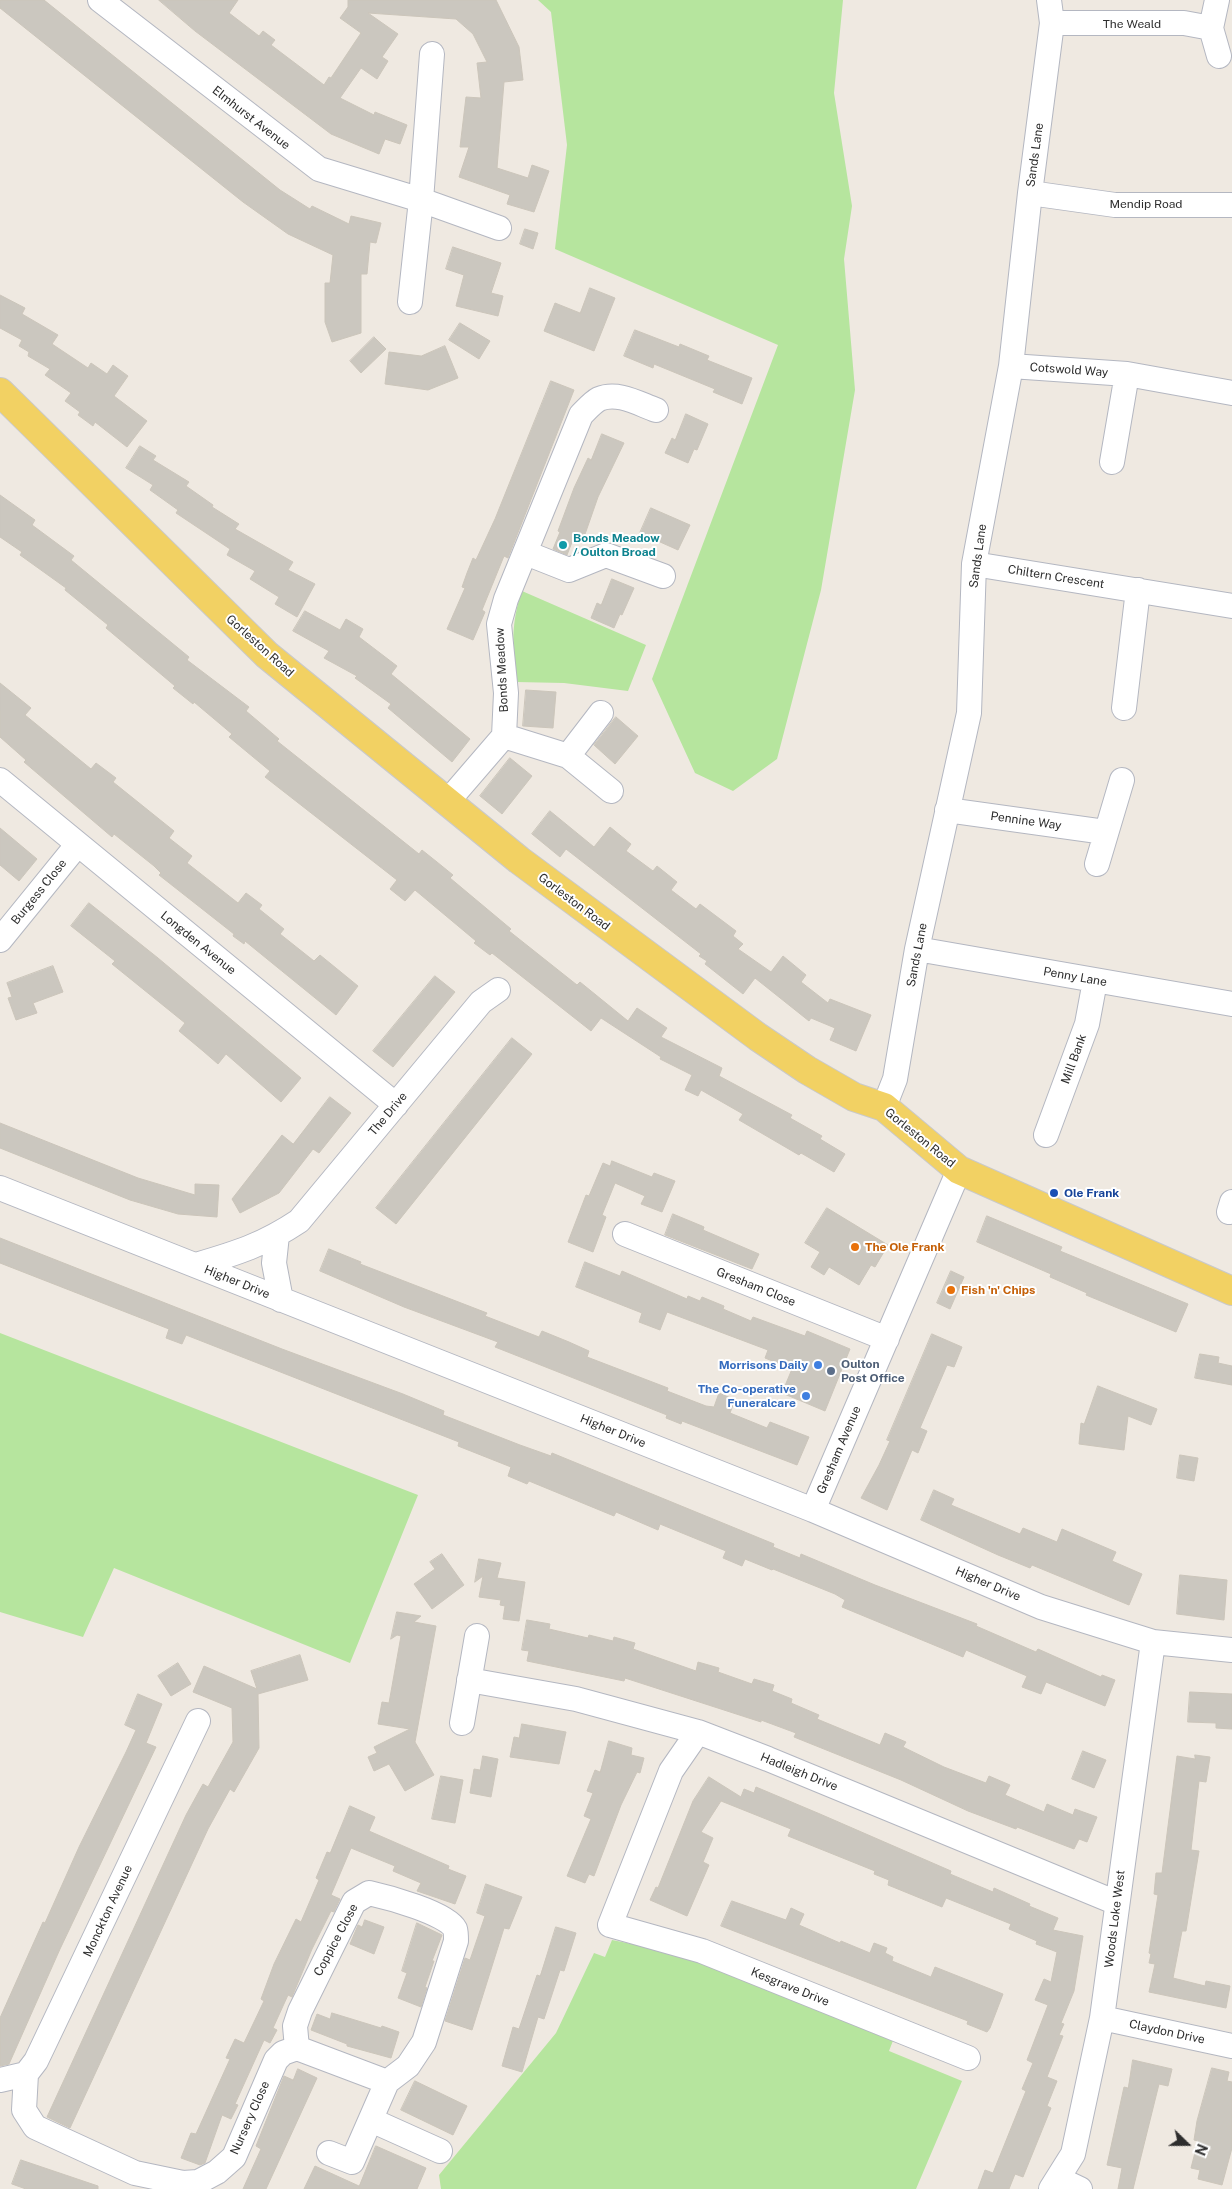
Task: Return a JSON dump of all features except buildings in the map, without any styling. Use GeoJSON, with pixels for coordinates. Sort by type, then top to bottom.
{"type":"FeatureCollection","features":[{"type":"Feature","properties":{"kind":"main road","name":"Gorleston Road"},"geometry":{"type":"LineString","coordinates":[[0,392],[267,655],[541,877],[758,1037],[806,1070],[854,1096],[884,1108],[959,1170],[1232,1291]]}},
{"type":"Feature","properties":{"kind":"street","name":"Elmhurst Avenue"},"geometry":{"type":"LineString","coordinates":[[100,0],[319,169],[421,200],[499,228]]}},
{"type":"Feature","properties":{"kind":"street"},"geometry":{"type":"LineString","coordinates":[[1217,0],[1212,28],[1219,56]]}},
{"type":"Feature","properties":{"kind":"street","name":"The Weald"},"geometry":{"type":"LineString","coordinates":[[1051,11],[1184,23],[1212,28]]}},
{"type":"Feature","properties":{"kind":"street","name":"Sands Lane"},"geometry":{"type":"LineString","coordinates":[[884,1108],[895,1079],[917,949],[969,713],[974,564],[1011,366],[1051,11]]}},
{"type":"Feature","properties":{"kind":"street"},"geometry":{"type":"LineString","coordinates":[[410,302],[421,200],[432,54]]}},
{"type":"Feature","properties":{"kind":"street","name":"Mendip Road"},"geometry":{"type":"LineString","coordinates":[[1030,193],[1115,205],[1232,205]]}},
{"type":"Feature","properties":{"kind":"street","name":"Cotswold Way"},"geometry":{"type":"LineString","coordinates":[[1011,366],[1127,374],[1232,393]]}},
{"type":"Feature","properties":{"kind":"street","name":"Cotswold Way"},"geometry":{"type":"LineString","coordinates":[[1112,462],[1127,374]]}},
{"type":"Feature","properties":{"kind":"street","name":"Bonds Meadow"},"geometry":{"type":"LineString","coordinates":[[504,736],[506,693],[499,624],[506,599],[581,414],[599,399],[613,396],[625,398],[656,410]]}},
{"type":"Feature","properties":{"kind":"street"},"geometry":{"type":"LineString","coordinates":[[526,553],[569,570],[606,556],[663,576]]}},
{"type":"Feature","properties":{"kind":"street","name":"Chiltern Crescent"},"geometry":{"type":"LineString","coordinates":[[974,564],[1232,606]]}},
{"type":"Feature","properties":{"kind":"street"},"geometry":{"type":"LineString","coordinates":[[1124,708],[1138,590]]}},
{"type":"Feature","properties":{"kind":"street"},"geometry":{"type":"LineString","coordinates":[[568,756],[601,713]]}},
{"type":"Feature","properties":{"kind":"street"},"geometry":{"type":"LineString","coordinates":[[448,801],[504,736],[568,756],[611,791]]}},
{"type":"Feature","properties":{"kind":"street","name":"Longden Avenue"},"geometry":{"type":"LineString","coordinates":[[0,780],[396,1105]]}},
{"type":"Feature","properties":{"kind":"street"},"geometry":{"type":"LineString","coordinates":[[1097,864],[1122,780]]}},
{"type":"Feature","properties":{"kind":"street","name":"Pennine Way"},"geometry":{"type":"LineString","coordinates":[[947,810],[1105,832]]}},
{"type":"Feature","properties":{"kind":"street","name":"Burgess Close"},"geometry":{"type":"LineString","coordinates":[[0,940],[78,844]]}},
{"type":"Feature","properties":{"kind":"street","name":"Penny Lane"},"geometry":{"type":"LineString","coordinates":[[917,949],[1232,1004]]}},
{"type":"Feature","properties":{"kind":"street","name":"Mill Bank"},"geometry":{"type":"LineString","coordinates":[[1046,1134],[1087,1024],[1095,981]]}},
{"type":"Feature","properties":{"kind":"street","name":"The Drive"},"geometry":{"type":"LineString","coordinates":[[196,1265],[246,1251],[277,1236],[299,1221],[481,1002],[498,990]]}},
{"type":"Feature","properties":{"kind":"street","name":"Gresham Avenue"},"geometry":{"type":"LineString","coordinates":[[813,1510],[959,1170]]}},
{"type":"Feature","properties":{"kind":"street","name":"Higher Drive"},"geometry":{"type":"LineString","coordinates":[[0,1188],[813,1510],[1041,1606],[1152,1642],[1232,1650]]}},
{"type":"Feature","properties":{"kind":"street","name":"Gresham Close"},"geometry":{"type":"LineString","coordinates":[[625,1234],[886,1340]]}},
{"type":"Feature","properties":{"kind":"street"},"geometry":{"type":"LineString","coordinates":[[277,1236],[274,1263],[280,1300]]}},
{"type":"Feature","properties":{"kind":"street"},"geometry":{"type":"LineString","coordinates":[[462,1723],[477,1636]]}},
{"type":"Feature","properties":{"kind":"street","name":"Woods Loke West"},"geometry":{"type":"LineString","coordinates":[[1055,2184],[1073,2154],[1102,2018],[1152,1642]]}},
{"type":"Feature","properties":{"kind":"street","name":"Hadleigh Drive"},"geometry":{"type":"LineString","coordinates":[[469,1680],[576,1699],[698,1732],[768,1758],[1117,1903]]}},
{"type":"Feature","properties":{"kind":"street","name":"Monckton Avenue"},"geometry":{"type":"LineString","coordinates":[[26,2074],[40,2054],[198,1721]]}},
{"type":"Feature","properties":{"kind":"street","name":"Kesgrave Drive"},"geometry":{"type":"LineString","coordinates":[[698,1732],[671,1771],[607,1934],[702,1951],[968,2058]]}},
{"type":"Feature","properties":{"kind":"street","name":"Coppice Close"},"geometry":{"type":"LineString","coordinates":[[297,2048],[295,2026],[300,2011],[354,1902],[368,1887],[445,1919],[454,1928],[456,1941],[424,2042],[408,2066],[387,2082]]}},
{"type":"Feature","properties":{"kind":"street","name":"Claydon Drive"},"geometry":{"type":"LineString","coordinates":[[1102,2018],[1232,2046]]}},
{"type":"Feature","properties":{"kind":"street"},"geometry":{"type":"LineString","coordinates":[[297,2048],[387,2082],[352,2162],[330,2153]]}},
{"type":"Feature","properties":{"kind":"street","name":"Nursery Close"},"geometry":{"type":"LineString","coordinates":[[26,2074],[24,2110],[35,2127],[135,2173],[182,2183],[198,2182],[218,2172],[234,2157],[276,2060],[283,2053],[297,2048]]}},
{"type":"Feature","properties":{"kind":"street"},"geometry":{"type":"LineString","coordinates":[[0,2080],[26,2074]]}},
{"type":"Feature","properties":{"kind":"street"},"geometry":{"type":"LineString","coordinates":[[371,2120],[440,2151]]}},
{"type":"Feature","properties":{"kind":"street"},"geometry":{"type":"LineString","coordinates":[[1055,2184],[1080,2189]]}},
{"type":"Feature","properties":{"kind":"green space"},"geometry":{"type":"Polygon","coordinates":[[[538,0],[843,0],[834,93],[852,206],[844,259],[855,390],[821,590],[777,759],[733,791],[695,773],[652,679],[778,345],[555,249],[567,145],[551,12],[538,0]]]}},
{"type":"Feature","properties":{"kind":"green space"},"geometry":{"type":"Polygon","coordinates":[[[522,591],[646,645],[628,691],[564,683],[516,682],[513,636],[518,602],[522,591]]]}},
{"type":"Feature","properties":{"kind":"green space"},"geometry":{"type":"Polygon","coordinates":[[[0,1333],[418,1495],[350,1663],[114,1568],[83,1637],[0,1612],[0,1333]]]}},
{"type":"Feature","properties":{"kind":"green space"},"geometry":{"type":"Polygon","coordinates":[[[612,1940],[697,1957],[894,2038],[889,2051],[962,2081],[916,2189],[441,2189],[439,2175],[556,2033],[594,1953],[605,1957],[612,1940]]]}},
{"type":"Feature","properties":{"kind":"place","name":"Bonds Meadow / Oulton Broad"},"geometry":{"type":"Point","coordinates":[563,545]}},
{"type":"Feature","properties":{"kind":"place","name":"Ole Frank"},"geometry":{"type":"Point","coordinates":[1054,1193]}},
{"type":"Feature","properties":{"kind":"place","name":"The Ole Frank"},"geometry":{"type":"Point","coordinates":[855,1247]}},
{"type":"Feature","properties":{"kind":"place","name":"Fish 'n' Chips"},"geometry":{"type":"Point","coordinates":[951,1290]}},
{"type":"Feature","properties":{"kind":"place","name":"Morrisons Daily"},"geometry":{"type":"Point","coordinates":[818,1365]}},
{"type":"Feature","properties":{"kind":"place","name":"Oulton Post Office"},"geometry":{"type":"Point","coordinates":[831,1371]}},
{"type":"Feature","properties":{"kind":"place","name":"The Co-operative Funeralcare"},"geometry":{"type":"Point","coordinates":[806,1396]}}]}
